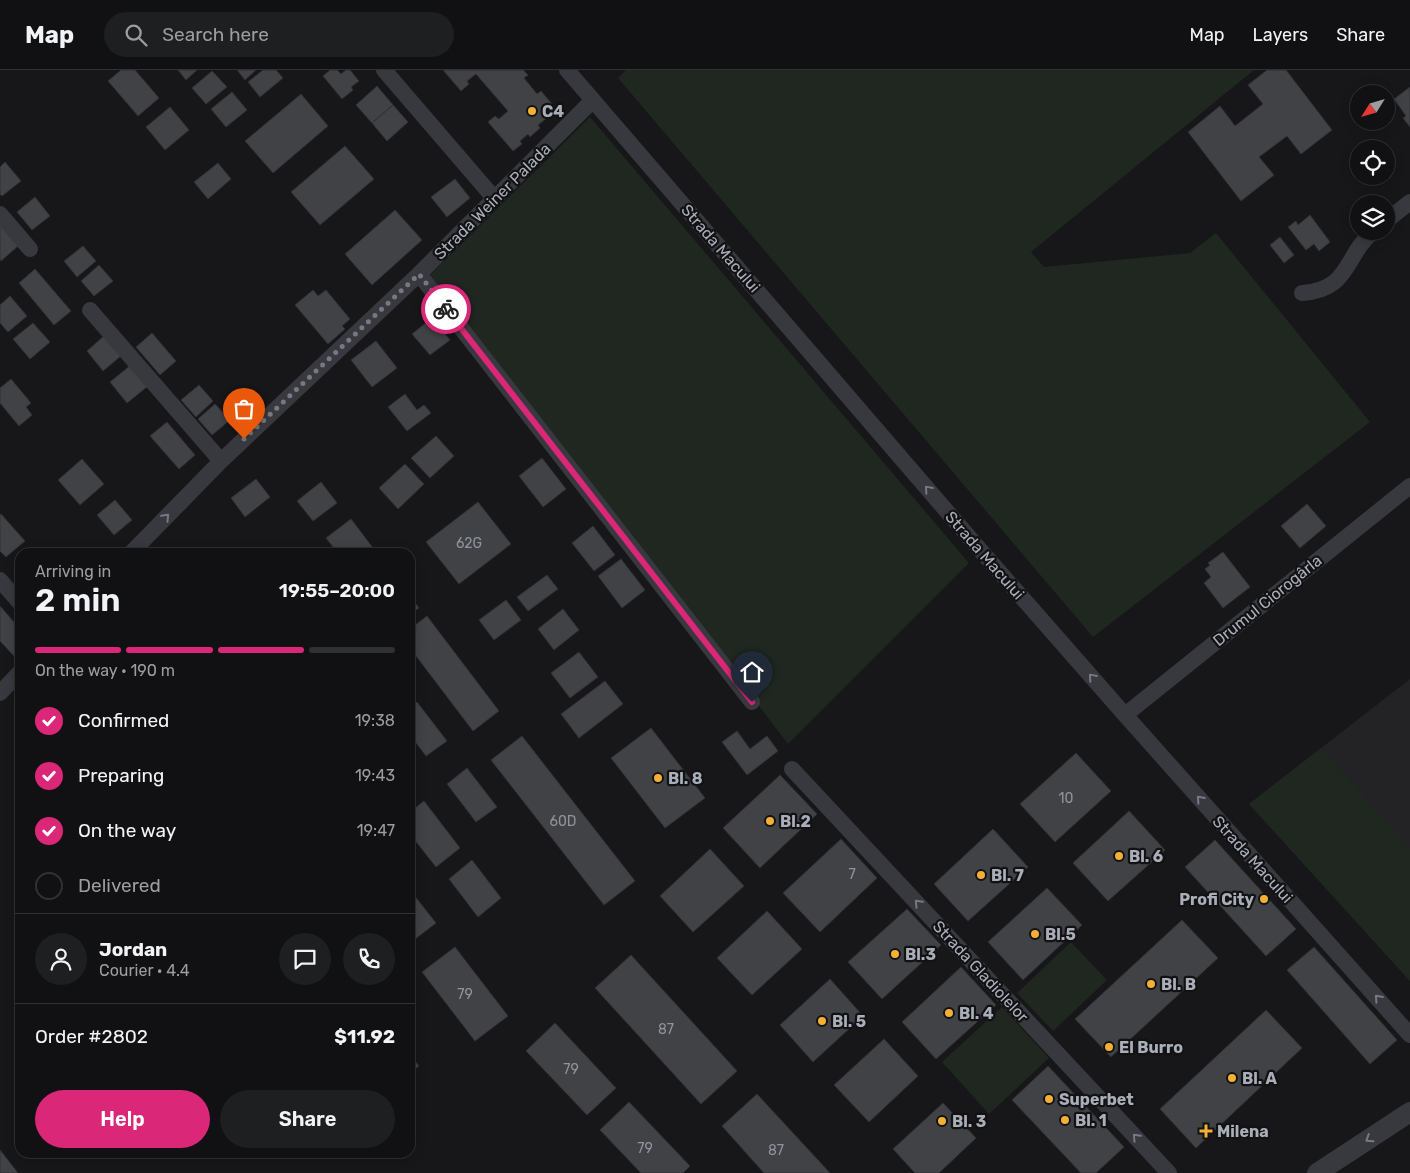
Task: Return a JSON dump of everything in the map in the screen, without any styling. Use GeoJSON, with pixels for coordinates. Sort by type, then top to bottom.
{"type":"FeatureCollection","features":[{"type":"Feature","properties":{"kind":"street"},"geometry":{"type":"LineString","coordinates":[[384,70],[494,198]]}},
{"type":"Feature","properties":{"kind":"street","name":"Strada Macului"},"geometry":{"type":"LineString","coordinates":[[567,70],[975,544],[1410,1035]]}},
{"type":"Feature","properties":{"kind":"street","name":"Strada Weiner Palada"},"geometry":{"type":"LineString","coordinates":[[136,548],[221,461],[419,274],[593,100]]}},
{"type":"Feature","properties":{"kind":"street"},"geometry":{"type":"LineString","coordinates":[[1395,214],[1410,202]]}},
{"type":"Feature","properties":{"kind":"street"},"geometry":{"type":"LineString","coordinates":[[0,214],[30,249]]}},
{"type":"Feature","properties":{"kind":"street"},"geometry":{"type":"LineString","coordinates":[[1302,293],[1326,288],[1336,280],[1347,268],[1365,240]]}},
{"type":"Feature","properties":{"kind":"street"},"geometry":{"type":"LineString","coordinates":[[419,274],[752,702]]}},
{"type":"Feature","properties":{"kind":"street"},"geometry":{"type":"LineString","coordinates":[[90,310],[221,461]]}},
{"type":"Feature","properties":{"kind":"street","name":"Drumul Ciorogârla"},"geometry":{"type":"LineString","coordinates":[[1125,715],[1410,486]]}},
{"type":"Feature","properties":{"kind":"street"},"geometry":{"type":"LineString","coordinates":[[0,580],[15,597]]}},
{"type":"Feature","properties":{"kind":"street"},"geometry":{"type":"LineString","coordinates":[[0,693],[15,677]]}},
{"type":"Feature","properties":{"kind":"street","name":"Strada Gladiolelor"},"geometry":{"type":"LineString","coordinates":[[792,769],[1169,1173]]}},
{"type":"Feature","properties":{"kind":"street"},"geometry":{"type":"LineString","coordinates":[[1317,1173],[1410,1112]]}},
{"type":"Feature","properties":{"kind":"shaded area"},"geometry":{"type":"Polygon","coordinates":[[[626,70],[1254,70],[1031,252],[1044,267],[1190,253],[1216,233],[1370,422],[1093,637],[618,78],[626,70]]]}},
{"type":"Feature","properties":{"kind":"shaded area"},"geometry":{"type":"Polygon","coordinates":[[[590,117],[969,563],[788,744],[430,275],[590,117]]]}},
{"type":"Feature","properties":{"kind":"shaded area"},"geometry":{"type":"Polygon","coordinates":[[[1410,679],[1410,981],[1249,804],[1410,679]]]}},
{"type":"Feature","properties":{"kind":"shaded area"},"geometry":{"type":"Polygon","coordinates":[[[1321,748],[1410,848],[1410,981],[1249,804],[1321,748]]]}},
{"type":"Feature","properties":{"kind":"shaded area"},"geometry":{"type":"Polygon","coordinates":[[[1071,942],[1107,980],[1053,1031],[1017,993],[1071,942]]]}},
{"type":"Feature","properties":{"kind":"shaded area"},"geometry":{"type":"Polygon","coordinates":[[[1002,1007],[1049,1058],[989,1114],[942,1062],[1002,1007]]]}},
{"type":"Feature","properties":{"kind":"building"},"geometry":{"type":"Polygon","coordinates":[[[121,70],[135,70],[159,98],[138,116],[108,81],[121,70]]]}},
{"type":"Feature","properties":{"kind":"building"},"geometry":{"type":"Polygon","coordinates":[[[178,70],[197,70],[186,80],[178,70]]]}},
{"type":"Feature","properties":{"kind":"building"},"geometry":{"type":"Polygon","coordinates":[[[237,70],[256,70],[245,80],[237,70]]]}},
{"type":"Feature","properties":{"kind":"building"},"geometry":{"type":"Polygon","coordinates":[[[263,70],[276,70],[283,78],[260,97],[248,82],[263,70]]]}},
{"type":"Feature","properties":{"kind":"building"},"geometry":{"type":"Polygon","coordinates":[[[330,70],[337,70],[341,74],[346,70],[350,70],[359,81],[351,87],[353,90],[342,99],[323,76],[330,70]]]}},
{"type":"Feature","properties":{"kind":"building","name":"C4"},"geometry":{"type":"Polygon","coordinates":[[[443,70],[523,70],[528,75],[524,78],[537,94],[541,91],[557,110],[538,125],[540,128],[530,137],[528,134],[520,141],[522,144],[513,151],[488,122],[495,116],[499,119],[508,111],[476,74],[467,81],[469,84],[461,91],[443,70]]]}},
{"type":"Feature","properties":{"kind":"building"},"geometry":{"type":"Polygon","coordinates":[[[1267,70],[1286,70],[1332,130],[1301,154],[1287,136],[1259,157],[1274,175],[1241,201],[1188,132],[1220,106],[1235,126],[1263,104],[1248,85],[1267,70]]]}},
{"type":"Feature","properties":{"kind":"building"},"geometry":{"type":"Polygon","coordinates":[[[212,71],[227,87],[206,104],[192,88],[212,71]]]}},
{"type":"Feature","properties":{"kind":"building"},"geometry":{"type":"Polygon","coordinates":[[[377,86],[393,105],[372,123],[356,105],[377,86]]]}},
{"type":"Feature","properties":{"kind":"building"},"geometry":{"type":"Polygon","coordinates":[[[1410,87],[1410,127],[1403,118],[1406,116],[1395,98],[1410,87]]]}},
{"type":"Feature","properties":{"kind":"building"},"geometry":{"type":"Polygon","coordinates":[[[232,92],[247,110],[226,127],[211,109],[232,92]]]}},
{"type":"Feature","properties":{"kind":"building"},"geometry":{"type":"Polygon","coordinates":[[[301,94],[328,126],[273,173],[245,141],[301,94]]]}},
{"type":"Feature","properties":{"kind":"building"},"geometry":{"type":"Polygon","coordinates":[[[393,105],[408,122],[387,141],[372,123],[393,105]]]}},
{"type":"Feature","properties":{"kind":"building"},"geometry":{"type":"Polygon","coordinates":[[[170,107],[189,130],[165,150],[146,127],[170,107]]]}},
{"type":"Feature","properties":{"kind":"building"},"geometry":{"type":"Polygon","coordinates":[[[345,146],[374,179],[320,225],[291,192],[345,146]]]}},
{"type":"Feature","properties":{"kind":"building"},"geometry":{"type":"Polygon","coordinates":[[[5,162],[21,181],[2,196],[0,194],[0,167],[5,162]]]}},
{"type":"Feature","properties":{"kind":"building"},"geometry":{"type":"Polygon","coordinates":[[[218,163],[231,179],[208,199],[194,182],[218,163]]]}},
{"type":"Feature","properties":{"kind":"building"},"geometry":{"type":"Polygon","coordinates":[[[455,179],[470,198],[447,217],[431,197],[455,179]]]}},
{"type":"Feature","properties":{"kind":"building"},"geometry":{"type":"Polygon","coordinates":[[[35,197],[50,216],[32,230],[17,212],[35,197]]]}},
{"type":"Feature","properties":{"kind":"building"},"geometry":{"type":"Polygon","coordinates":[[[395,210],[422,240],[372,285],[345,254],[395,210]]]}},
{"type":"Feature","properties":{"kind":"building"},"geometry":{"type":"Polygon","coordinates":[[[1310,215],[1330,242],[1319,251],[1314,244],[1306,250],[1288,227],[1296,221],[1298,225],[1310,215]]]}},
{"type":"Feature","properties":{"kind":"building"},"geometry":{"type":"Polygon","coordinates":[[[0,224],[18,246],[1,261],[0,259],[0,224]]]}},
{"type":"Feature","properties":{"kind":"building"},"geometry":{"type":"Polygon","coordinates":[[[1280,237],[1294,255],[1284,263],[1270,245],[1280,237]]]}},
{"type":"Feature","properties":{"kind":"building"},"geometry":{"type":"Polygon","coordinates":[[[83,246],[96,261],[77,277],[64,261],[83,246]]]}},
{"type":"Feature","properties":{"kind":"building"},"geometry":{"type":"Polygon","coordinates":[[[99,265],[113,281],[94,296],[81,281],[99,265]]]}},
{"type":"Feature","properties":{"kind":"building"},"geometry":{"type":"Polygon","coordinates":[[[35,269],[71,311],[54,325],[19,283],[35,269]]]}},
{"type":"Feature","properties":{"kind":"building"},"geometry":{"type":"Polygon","coordinates":[[[313,290],[318,296],[326,290],[350,319],[342,326],[345,329],[328,344],[295,305],[313,290]]]}},
{"type":"Feature","properties":{"kind":"building"},"geometry":{"type":"Polygon","coordinates":[[[10,296],[27,316],[8,332],[0,323],[0,305],[10,296]]]}},
{"type":"Feature","properties":{"kind":"building"},"geometry":{"type":"Polygon","coordinates":[[[432,318],[450,340],[430,355],[412,334],[432,318]]]}},
{"type":"Feature","properties":{"kind":"building"},"geometry":{"type":"Polygon","coordinates":[[[33,323],[50,342],[30,359],[13,339],[33,323]]]}},
{"type":"Feature","properties":{"kind":"building"},"geometry":{"type":"Polygon","coordinates":[[[152,333],[176,361],[160,375],[136,347],[152,333]]]}},
{"type":"Feature","properties":{"kind":"building"},"geometry":{"type":"Polygon","coordinates":[[[105,335],[122,355],[103,371],[87,351],[105,335]]]}},
{"type":"Feature","properties":{"kind":"building"},"geometry":{"type":"Polygon","coordinates":[[[376,341],[397,368],[372,387],[351,360],[376,341]]]}},
{"type":"Feature","properties":{"kind":"building"},"geometry":{"type":"Polygon","coordinates":[[[131,365],[148,386],[127,403],[110,382],[131,365]]]}},
{"type":"Feature","properties":{"kind":"building"},"geometry":{"type":"Polygon","coordinates":[[[11,379],[31,403],[26,407],[32,415],[19,426],[0,403],[0,388],[11,379]]]}},
{"type":"Feature","properties":{"kind":"building"},"geometry":{"type":"Polygon","coordinates":[[[199,385],[213,401],[196,417],[181,400],[199,385]]]}},
{"type":"Feature","properties":{"kind":"building"},"geometry":{"type":"Polygon","coordinates":[[[405,394],[417,410],[424,405],[431,413],[407,431],[388,407],[405,394]]]}},
{"type":"Feature","properties":{"kind":"building"},"geometry":{"type":"Polygon","coordinates":[[[215,404],[230,420],[212,435],[198,419],[215,404]]]}},
{"type":"Feature","properties":{"kind":"building"},"geometry":{"type":"Polygon","coordinates":[[[167,422],[195,455],[179,469],[150,436],[167,422]]]}},
{"type":"Feature","properties":{"kind":"building"},"geometry":{"type":"Polygon","coordinates":[[[436,436],[454,456],[430,478],[411,458],[436,436]]]}},
{"type":"Feature","properties":{"kind":"building"},"geometry":{"type":"Polygon","coordinates":[[[542,458],[566,489],[543,507],[519,476],[542,458]]]}},
{"type":"Feature","properties":{"kind":"building"},"geometry":{"type":"Polygon","coordinates":[[[82,459],[104,484],[80,505],[58,480],[82,459]]]}},
{"type":"Feature","properties":{"kind":"building"},"geometry":{"type":"Polygon","coordinates":[[[405,464],[424,484],[398,509],[379,488],[405,464]]]}},
{"type":"Feature","properties":{"kind":"building"},"geometry":{"type":"Polygon","coordinates":[[[256,479],[270,497],[245,517],[231,498],[256,479]]]}},
{"type":"Feature","properties":{"kind":"building"},"geometry":{"type":"Polygon","coordinates":[[[321,482],[337,503],[313,521],[297,501],[321,482]]]}},
{"type":"Feature","properties":{"kind":"building"},"geometry":{"type":"Polygon","coordinates":[[[115,500],[132,520],[114,535],[97,515],[115,500]]]}},
{"type":"Feature","properties":{"kind":"building"},"geometry":{"type":"Polygon","coordinates":[[[478,502],[511,544],[459,584],[426,542],[478,502]]]}},
{"type":"Feature","properties":{"kind":"building"},"geometry":{"type":"Polygon","coordinates":[[[1307,504],[1326,526],[1300,548],[1281,526],[1307,504]]]}},
{"type":"Feature","properties":{"kind":"building"},"geometry":{"type":"Polygon","coordinates":[[[0,515],[25,541],[6,557],[0,551],[0,515]]]}},
{"type":"Feature","properties":{"kind":"building"},"geometry":{"type":"Polygon","coordinates":[[[351,519],[373,548],[334,548],[326,538],[351,519]]]}},
{"type":"Feature","properties":{"kind":"building"},"geometry":{"type":"Polygon","coordinates":[[[593,526],[615,555],[594,571],[572,543],[593,526]]]}},
{"type":"Feature","properties":{"kind":"building"},"geometry":{"type":"Polygon","coordinates":[[[1223,552],[1250,587],[1223,608],[1204,583],[1211,577],[1205,569],[1210,565],[1208,563],[1223,552]]]}},
{"type":"Feature","properties":{"kind":"building"},"geometry":{"type":"Polygon","coordinates":[[[621,559],[645,590],[622,608],[598,576],[621,559]]]}},
{"type":"Feature","properties":{"kind":"building"},"geometry":{"type":"Polygon","coordinates":[[[547,575],[558,589],[528,611],[517,597],[547,575]]]}},
{"type":"Feature","properties":{"kind":"building"},"geometry":{"type":"Polygon","coordinates":[[[506,600],[521,620],[494,640],[479,620],[506,600]]]}},
{"type":"Feature","properties":{"kind":"building"},"geometry":{"type":"Polygon","coordinates":[[[415,603],[419,608],[415,611],[415,603]]]}},
{"type":"Feature","properties":{"kind":"building"},"geometry":{"type":"Polygon","coordinates":[[[0,606],[15,623],[15,655],[0,641],[0,606]]]}},
{"type":"Feature","properties":{"kind":"building"},"geometry":{"type":"Polygon","coordinates":[[[563,609],[579,630],[554,650],[538,629],[563,609]]]}},
{"type":"Feature","properties":{"kind":"building"},"geometry":{"type":"Polygon","coordinates":[[[427,616],[499,711],[473,731],[415,655],[415,625],[427,616]]]}},
{"type":"Feature","properties":{"kind":"building"},"geometry":{"type":"Polygon","coordinates":[[[579,652],[598,677],[570,698],[551,673],[579,652]]]}},
{"type":"Feature","properties":{"kind":"building"},"geometry":{"type":"Polygon","coordinates":[[[605,681],[623,704],[579,738],[561,714],[605,681]]]}},
{"type":"Feature","properties":{"kind":"building"},"geometry":{"type":"Polygon","coordinates":[[[417,702],[447,741],[426,756],[415,742],[415,703],[417,702]]]}},
{"type":"Feature","properties":{"kind":"building","name":"Bl. 8"},"geometry":{"type":"Polygon","coordinates":[[[651,728],[705,798],[665,828],[611,758],[651,728]]]}},
{"type":"Feature","properties":{"kind":"building"},"geometry":{"type":"Polygon","coordinates":[[[737,731],[750,749],[767,736],[778,751],[747,775],[722,742],[737,731]]]}},
{"type":"Feature","properties":{"kind":"building"},"geometry":{"type":"Polygon","coordinates":[[[522,736],[635,881],[604,905],[491,760],[522,736]]]}},
{"type":"Feature","properties":{"kind":"building"},"geometry":{"type":"Polygon","coordinates":[[[1076,753],[1111,791],[1055,842],[1020,804],[1076,753]]]}},
{"type":"Feature","properties":{"kind":"building"},"geometry":{"type":"Polygon","coordinates":[[[467,768],[497,807],[476,822],[447,784],[467,768]]]}},
{"type":"Feature","properties":{"kind":"building","name":"Bl.2"},"geometry":{"type":"Polygon","coordinates":[[[780,775],[817,814],[760,868],[723,828],[780,775]]]}},
{"type":"Feature","properties":{"kind":"building"},"geometry":{"type":"Polygon","coordinates":[[[424,801],[460,848],[436,867],[415,840],[415,808],[424,801]]]}},
{"type":"Feature","properties":{"kind":"building","name":"Bl. 6"},"geometry":{"type":"Polygon","coordinates":[[[1129,811],[1165,850],[1108,901],[1073,863],[1129,811]]]}},
{"type":"Feature","properties":{"kind":"building","name":"Bl. 7"},"geometry":{"type":"Polygon","coordinates":[[[993,829],[1028,867],[968,921],[934,884],[993,829]]]}},
{"type":"Feature","properties":{"kind":"building"},"geometry":{"type":"Polygon","coordinates":[[[841,839],[877,878],[820,932],[783,893],[841,839]]]}},
{"type":"Feature","properties":{"kind":"building"},"geometry":{"type":"Polygon","coordinates":[[[1215,840],[1296,929],[1266,956],[1185,867],[1215,840]]]}},
{"type":"Feature","properties":{"kind":"building"},"geometry":{"type":"Polygon","coordinates":[[[710,849],[744,886],[693,932],[660,896],[710,849]]]}},
{"type":"Feature","properties":{"kind":"building"},"geometry":{"type":"Polygon","coordinates":[[[472,860],[501,898],[478,917],[449,879],[472,860]]]}},
{"type":"Feature","properties":{"kind":"building","name":"Bl.5"},"geometry":{"type":"Polygon","coordinates":[[[1047,888],[1082,925],[1023,980],[988,942],[1047,888]]]}},
{"type":"Feature","properties":{"kind":"building"},"geometry":{"type":"Polygon","coordinates":[[[415,896],[436,923],[415,939],[415,896]]]}},
{"type":"Feature","properties":{"kind":"building","name":"Bl.3"},"geometry":{"type":"Polygon","coordinates":[[[907,909],[941,945],[882,999],[848,962],[907,909]]]}},
{"type":"Feature","properties":{"kind":"building"},"geometry":{"type":"Polygon","coordinates":[[[767,911],[802,949],[752,995],[717,958],[767,911]]]}},
{"type":"Feature","properties":{"kind":"building","name":"Bl. B"},"geometry":{"type":"Polygon","coordinates":[[[1182,920],[1218,958],[1111,1057],[1075,1019],[1182,920]]]}},
{"type":"Feature","properties":{"kind":"building"},"geometry":{"type":"Polygon","coordinates":[[[455,947],[508,1016],[475,1041],[422,972],[455,947]]]}},
{"type":"Feature","properties":{"kind":"building"},"geometry":{"type":"Polygon","coordinates":[[[1314,947],[1397,1040],[1370,1064],[1287,970],[1314,947]]]}},
{"type":"Feature","properties":{"kind":"building"},"geometry":{"type":"Polygon","coordinates":[[[631,955],[737,1071],[701,1104],[595,988],[631,955]]]}},
{"type":"Feature","properties":{"kind":"building","name":"Bl. 4"},"geometry":{"type":"Polygon","coordinates":[[[961,967],[996,1005],[936,1059],[902,1022],[961,967]]]}},
{"type":"Feature","properties":{"kind":"building","name":"Bl. 5"},"geometry":{"type":"Polygon","coordinates":[[[830,979],[863,1016],[813,1062],[780,1025],[830,979]]]}},
{"type":"Feature","properties":{"kind":"building","name":"Bl. A"},"geometry":{"type":"Polygon","coordinates":[[[1266,1010],[1302,1048],[1196,1148],[1160,1109],[1266,1010]]]}},
{"type":"Feature","properties":{"kind":"building"},"geometry":{"type":"Polygon","coordinates":[[[555,1023],[616,1088],[587,1115],[526,1051],[555,1023]]]}},
{"type":"Feature","properties":{"kind":"building"},"geometry":{"type":"Polygon","coordinates":[[[884,1039],[918,1076],[869,1122],[834,1085],[884,1039]]]}},
{"type":"Feature","properties":{"kind":"building"},"geometry":{"type":"Polygon","coordinates":[[[415,1061],[419,1066],[415,1069],[415,1061]]]}},
{"type":"Feature","properties":{"kind":"building","name":"Bl. 1"},"geometry":{"type":"Polygon","coordinates":[[[1048,1066],[1124,1147],[1096,1173],[1081,1173],[1012,1100],[1048,1066]]]}},
{"type":"Feature","properties":{"kind":"building"},"geometry":{"type":"Polygon","coordinates":[[[757,1094],[830,1173],[764,1173],[722,1126],[757,1094]]]}},
{"type":"Feature","properties":{"kind":"building"},"geometry":{"type":"Polygon","coordinates":[[[629,1102],[690,1166],[683,1173],[641,1173],[600,1130],[629,1102]]]}},
{"type":"Feature","properties":{"kind":"building","name":"Bl. 3"},"geometry":{"type":"Polygon","coordinates":[[[943,1103],[976,1138],[939,1173],[915,1173],[893,1149],[943,1103]]]}},
{"type":"Feature","properties":{"kind":"building"},"geometry":{"type":"Polygon","coordinates":[[[0,1150],[18,1173],[0,1173],[0,1150]]]}},
{"type":"Feature","properties":{"kind":"way so far"},"geometry":{"type":"LineString","coordinates":[[244,439],[419,274],[446,309]]}},
{"type":"Feature","properties":{"kind":"place","name":"C4"},"geometry":{"type":"Point","coordinates":[532,111]}},
{"type":"Feature","properties":{"kind":"place","name":"Bl. 8"},"geometry":{"type":"Point","coordinates":[658,778]}},
{"type":"Feature","properties":{"kind":"place","name":"Bl.2"},"geometry":{"type":"Point","coordinates":[770,821]}},
{"type":"Feature","properties":{"kind":"place","name":"Bl. 6"},"geometry":{"type":"Point","coordinates":[1119,856]}},
{"type":"Feature","properties":{"kind":"place","name":"Bl. 7"},"geometry":{"type":"Point","coordinates":[981,875]}},
{"type":"Feature","properties":{"kind":"place","name":"Profi City"},"geometry":{"type":"Point","coordinates":[1264,899]}},
{"type":"Feature","properties":{"kind":"place","name":"Bl.5"},"geometry":{"type":"Point","coordinates":[1035,934]}},
{"type":"Feature","properties":{"kind":"place","name":"Bl.3"},"geometry":{"type":"Point","coordinates":[895,954]}},
{"type":"Feature","properties":{"kind":"place","name":"Bl. B"},"geometry":{"type":"Point","coordinates":[1151,984]}},
{"type":"Feature","properties":{"kind":"place","name":"Bl. 4"},"geometry":{"type":"Point","coordinates":[949,1013]}},
{"type":"Feature","properties":{"kind":"place","name":"Bl. 5"},"geometry":{"type":"Point","coordinates":[822,1021]}},
{"type":"Feature","properties":{"kind":"place","name":"El Burro"},"geometry":{"type":"Point","coordinates":[1109,1047]}},
{"type":"Feature","properties":{"kind":"place","name":"Bl. A"},"geometry":{"type":"Point","coordinates":[1232,1078]}},
{"type":"Feature","properties":{"kind":"place","name":"Superbet"},"geometry":{"type":"Point","coordinates":[1049,1099]}},
{"type":"Feature","properties":{"kind":"place","name":"Bl. 1"},"geometry":{"type":"Point","coordinates":[1065,1120]}},
{"type":"Feature","properties":{"kind":"place","name":"Bl. 3"},"geometry":{"type":"Point","coordinates":[942,1121]}},
{"type":"Feature","properties":{"kind":"place","name":"Milena"},"geometry":{"type":"Point","coordinates":[1206,1131]}},
{"type":"Feature","properties":{"kind":"route"},"geometry":{"type":"LineString","coordinates":[[446,309],[752,702]]}}]}
